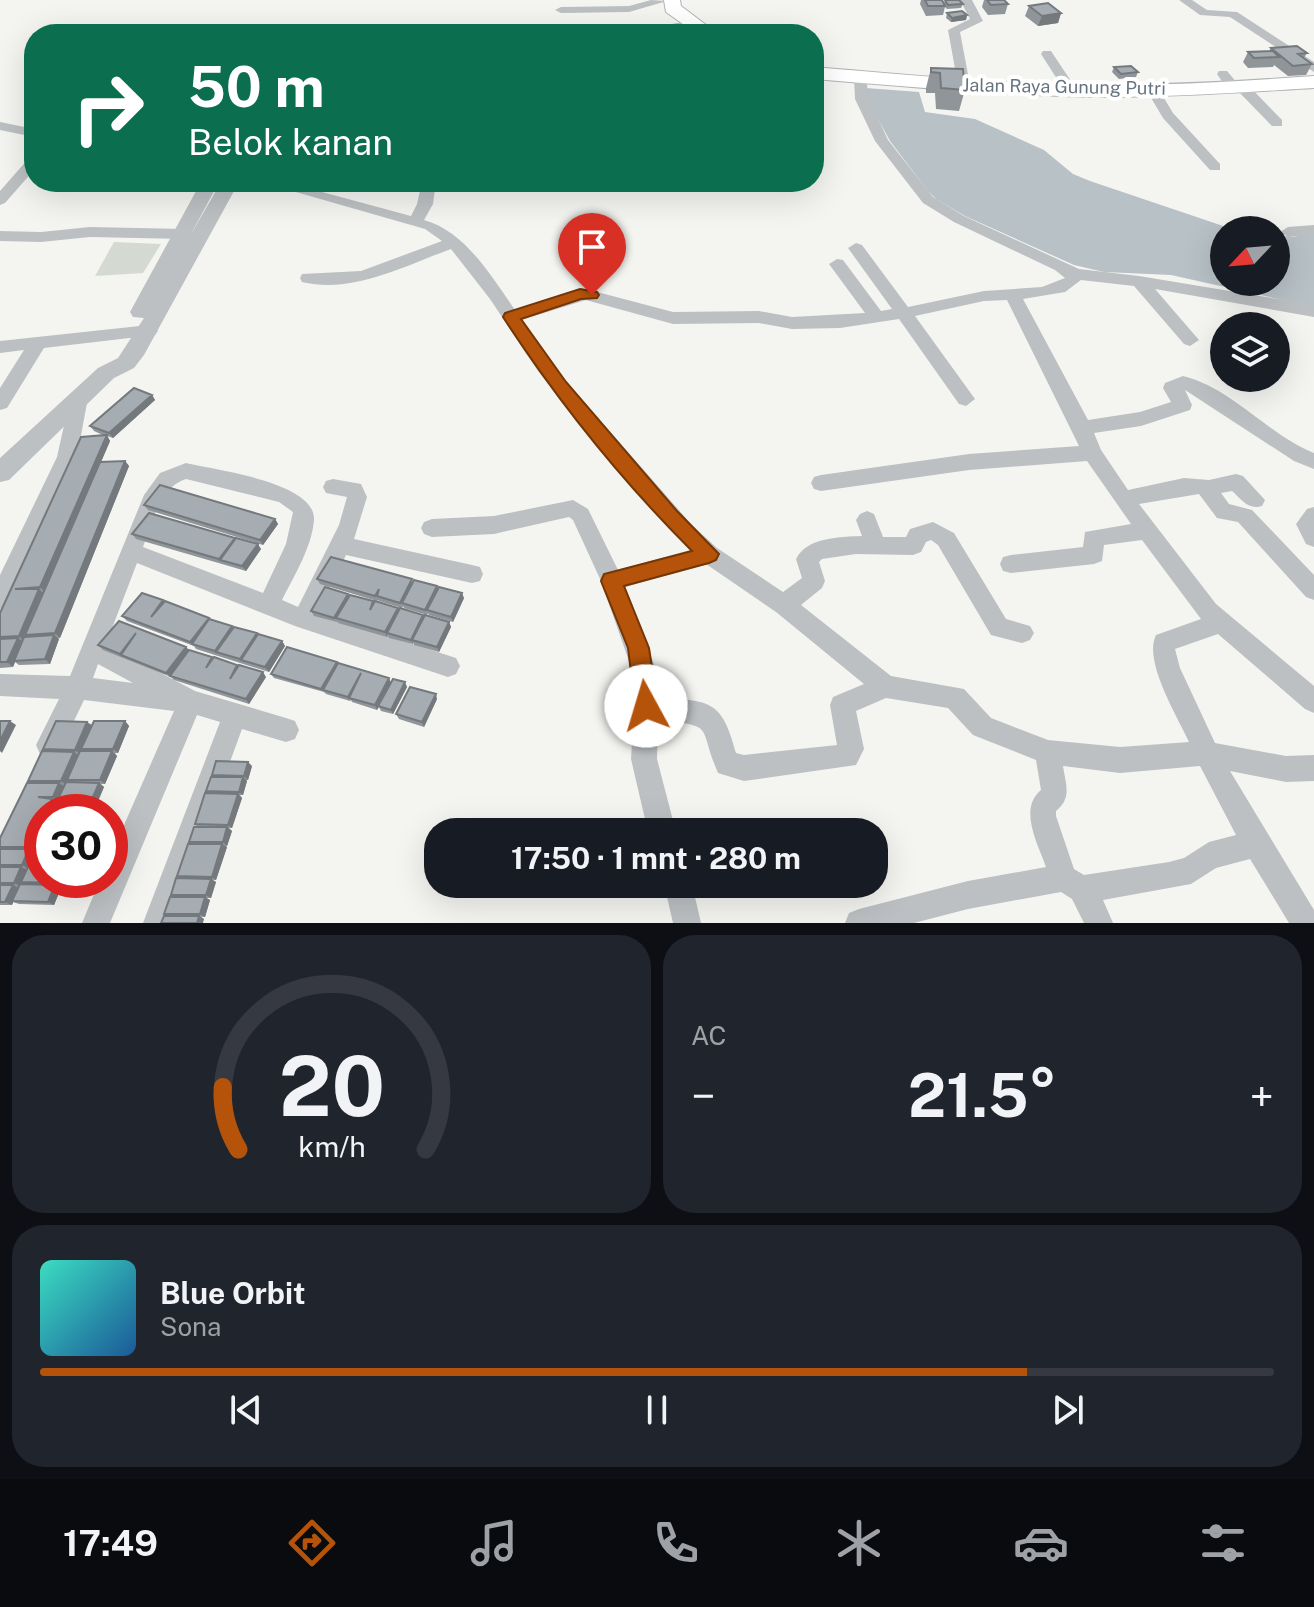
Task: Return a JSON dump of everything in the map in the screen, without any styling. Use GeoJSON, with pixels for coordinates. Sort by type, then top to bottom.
{"type":"FeatureCollection","features":[{"type":"Feature","properties":{"kind":"main road"},"geometry":{"type":"LineString","coordinates":[[666,2],[695,24]]}},
{"type":"Feature","properties":{"kind":"main road","name":"Jalan Raya Gunung Putri"},"geometry":{"type":"LineString","coordinates":[[824,74],[1071,90],[1153,91],[1232,83],[1314,82]]}},
{"type":"Feature","properties":{"kind":"street"},"geometry":{"type":"LineString","coordinates":[[964,85],[954,30],[977,21],[966,0]]}},
{"type":"Feature","properties":{"kind":"street"},"geometry":{"type":"LineString","coordinates":[[1185,0],[1204,13],[1231,13],[1314,68]]}},
{"type":"Feature","properties":{"kind":"street"},"geometry":{"type":"LineString","coordinates":[[561,10],[629,9],[666,2]]}},
{"type":"Feature","properties":{"kind":"street"},"geometry":{"type":"LineString","coordinates":[[1047,54],[1071,90]]}},
{"type":"Feature","properties":{"kind":"street"},"geometry":{"type":"LineString","coordinates":[[860,78],[862,99],[882,141],[928,200],[959,219],[1075,274],[1139,281],[1314,311]]}},
{"type":"Feature","properties":{"kind":"street"},"geometry":{"type":"LineString","coordinates":[[1232,83],[1277,123]]}},
{"type":"Feature","properties":{"kind":"street"},"geometry":{"type":"LineString","coordinates":[[1153,91],[1168,115],[1215,167]]}},
{"type":"Feature","properties":{"kind":"street"},"geometry":{"type":"LineString","coordinates":[[0,126],[24,131]]}},
{"type":"Feature","properties":{"kind":"street"},"geometry":{"type":"LineString","coordinates":[[0,200],[24,172]]}},
{"type":"Feature","properties":{"kind":"street"},"geometry":{"type":"LineString","coordinates":[[0,473],[78,403],[106,373],[126,363],[205,192]]}},
{"type":"Feature","properties":{"kind":"street"},"geometry":{"type":"LineString","coordinates":[[139,331],[224,192]]}},
{"type":"Feature","properties":{"kind":"street"},"geometry":{"type":"LineString","coordinates":[[306,192],[415,222],[438,230],[454,242],[560,387],[664,510],[709,554],[784,605],[886,687]]}},
{"type":"Feature","properties":{"kind":"street"},"geometry":{"type":"LineString","coordinates":[[415,222],[425,204],[427,192]]}},
{"type":"Feature","properties":{"kind":"street"},"geometry":{"type":"LineString","coordinates":[[1290,232],[1314,230]]}},
{"type":"Feature","properties":{"kind":"street"},"geometry":{"type":"LineString","coordinates":[[0,236],[41,237],[90,232],[184,234]]}},
{"type":"Feature","properties":{"kind":"street"},"geometry":{"type":"LineString","coordinates":[[308,278],[364,276],[454,242]]}},
{"type":"Feature","properties":{"kind":"street"},"geometry":{"type":"LineString","coordinates":[[856,248],[966,399]]}},
{"type":"Feature","properties":{"kind":"street"},"geometry":{"type":"LineString","coordinates":[[837,264],[877,317]]}},
{"type":"Feature","properties":{"kind":"street"},"geometry":{"type":"LineString","coordinates":[[511,317],[580,294],[673,318],[759,317],[804,323],[877,317],[965,299],[1059,288],[1072,281],[1075,274]]}},
{"type":"Feature","properties":{"kind":"street"},"geometry":{"type":"LineString","coordinates":[[1139,281],[1190,340]]}},
{"type":"Feature","properties":{"kind":"street"},"geometry":{"type":"LineString","coordinates":[[1012,294],[1092,453],[1147,531],[1220,623],[1314,701]]}},
{"type":"Feature","properties":{"kind":"street"},"geometry":{"type":"LineString","coordinates":[[0,347],[139,331]]}},
{"type":"Feature","properties":{"kind":"street"},"geometry":{"type":"LineString","coordinates":[[0,403],[37,345]]}},
{"type":"Feature","properties":{"kind":"street"},"geometry":{"type":"LineString","coordinates":[[1082,428],[1141,419],[1183,405],[1172,388],[1183,383],[1197,387],[1232,409],[1289,451],[1314,461]]}},
{"type":"Feature","properties":{"kind":"street"},"geometry":{"type":"LineString","coordinates":[[0,599],[67,457],[78,403]]}},
{"type":"Feature","properties":{"kind":"street"},"geometry":{"type":"LineString","coordinates":[[821,483],[969,462],[1092,453]]}},
{"type":"Feature","properties":{"kind":"street"},"geometry":{"type":"LineString","coordinates":[[35,773],[77,688],[148,507],[159,487],[172,474],[186,471],[284,495],[298,504],[302,510],[303,526],[269,603]]}},
{"type":"Feature","properties":{"kind":"street"},"geometry":{"type":"LineString","coordinates":[[1124,499],[1190,485],[1208,488],[1236,482],[1255,500]]}},
{"type":"Feature","properties":{"kind":"street"},"geometry":{"type":"LineString","coordinates":[[303,619],[319,581],[340,545],[357,497],[354,490],[333,487]]}},
{"type":"Feature","properties":{"kind":"street"},"geometry":{"type":"LineString","coordinates":[[1208,488],[1224,512],[1241,513],[1250,520],[1314,590]]}},
{"type":"Feature","properties":{"kind":"street"},"geometry":{"type":"LineString","coordinates":[[432,528],[494,525],[573,508],[581,515],[612,581],[638,648],[646,706],[644,759],[659,818]]}},
{"type":"Feature","properties":{"kind":"street"},"geometry":{"type":"LineString","coordinates":[[1314,515],[1307,524],[1314,538]]}},
{"type":"Feature","properties":{"kind":"street"},"geometry":{"type":"LineString","coordinates":[[867,520],[876,547]]}},
{"type":"Feature","properties":{"kind":"street"},"geometry":{"type":"LineString","coordinates":[[784,605],[814,581],[807,563],[809,555],[836,547],[913,546],[916,536],[928,531],[943,535],[999,628],[1022,633]]}},
{"type":"Feature","properties":{"kind":"street"},"geometry":{"type":"LineString","coordinates":[[1011,564],[1093,556],[1096,554],[1093,538],[1147,531]]}},
{"type":"Feature","properties":{"kind":"street"},"geometry":{"type":"LineString","coordinates":[[340,545],[472,574]]}},
{"type":"Feature","properties":{"kind":"street"},"geometry":{"type":"LineString","coordinates":[[130,551],[269,603],[303,619],[448,666]]}},
{"type":"Feature","properties":{"kind":"street"},"geometry":{"type":"LineString","coordinates":[[612,581],[709,554]]}},
{"type":"Feature","properties":{"kind":"street"},"geometry":{"type":"LineString","coordinates":[[1220,623],[1164,642],[1162,648],[1204,753],[1254,844],[1306,923]]}},
{"type":"Feature","properties":{"kind":"street"},"geometry":{"type":"LineString","coordinates":[[91,648],[190,701]]}},
{"type":"Feature","properties":{"kind":"street"},"geometry":{"type":"LineString","coordinates":[[0,685],[77,688],[190,701],[286,730]]}},
{"type":"Feature","properties":{"kind":"street"},"geometry":{"type":"LineString","coordinates":[[646,706],[704,714],[719,730],[727,764],[744,768],[847,756],[851,749],[842,705],[886,687],[955,697],[982,727],[1048,752],[1120,760],[1204,753],[1286,769],[1314,768]]}},
{"type":"Feature","properties":{"kind":"street"},"geometry":{"type":"LineString","coordinates":[[96,923],[190,701]]}},
{"type":"Feature","properties":{"kind":"street"},"geometry":{"type":"LineString","coordinates":[[157,923],[235,715]]}},
{"type":"Feature","properties":{"kind":"street"},"geometry":{"type":"LineString","coordinates":[[1048,752],[1055,795],[1043,805],[1043,816],[1072,884],[1099,923]]}},
{"type":"Feature","properties":{"kind":"street"},"geometry":{"type":"LineString","coordinates":[[859,923],[968,895],[1072,884],[1126,884],[1185,872],[1209,856],[1254,844]]}},
{"type":"Feature","properties":{"kind":"street"},"geometry":{"type":"LineString","coordinates":[[681,898],[687,923]]}},
{"type":"Feature","properties":{"kind":"shaded area"},"geometry":{"type":"Polygon","coordinates":[[[866,88],[919,92],[925,112],[975,119],[1044,150],[1073,174],[1210,222],[1210,284],[1171,275],[1104,272],[1074,265],[965,216],[928,191],[890,141],[865,95],[866,88]]]}},
{"type":"Feature","properties":{"kind":"shaded area"},"geometry":{"type":"Polygon","coordinates":[[[1314,233],[1314,307],[1265,296],[1290,296],[1290,237],[1314,233]]]}},
{"type":"Feature","properties":{"kind":"shaded area"},"geometry":{"type":"Polygon","coordinates":[[[114,242],[161,244],[143,273],[95,276],[114,242]]]}},
{"type":"Feature","properties":{"kind":"building"},"geometry":{"type":"Polygon","coordinates":[[[925,0],[942,0],[945,6],[928,6],[925,0]]]}},
{"type":"Feature","properties":{"kind":"building"},"geometry":{"type":"Polygon","coordinates":[[[945,0],[959,0],[963,4],[948,5],[945,0]]]}},
{"type":"Feature","properties":{"kind":"building"},"geometry":{"type":"Polygon","coordinates":[[[987,0],[1004,0],[1008,4],[991,5],[987,0]]]}},
{"type":"Feature","properties":{"kind":"building"},"geometry":{"type":"Polygon","coordinates":[[[1048,3],[1061,13],[1042,16],[1029,6],[1048,3]]]}},
{"type":"Feature","properties":{"kind":"building"},"geometry":{"type":"Polygon","coordinates":[[[962,11],[967,15],[952,18],[947,13],[962,11]]]}},
{"type":"Feature","properties":{"kind":"building"},"geometry":{"type":"Polygon","coordinates":[[[1297,46],[1307,53],[1298,54],[1312,64],[1293,66],[1271,48],[1297,46]]]}},
{"type":"Feature","properties":{"kind":"building"},"geometry":{"type":"Polygon","coordinates":[[[1273,51],[1279,57],[1254,58],[1248,52],[1273,51]]]}},
{"type":"Feature","properties":{"kind":"building"},"geometry":{"type":"Polygon","coordinates":[[[1131,66],[1138,72],[1121,74],[1114,67],[1131,66]]]}},
{"type":"Feature","properties":{"kind":"building"},"geometry":{"type":"Polygon","coordinates":[[[931,68],[963,69],[965,90],[941,88],[940,73],[931,72],[931,68]]]}},
{"type":"Feature","properties":{"kind":"building"},"geometry":{"type":"Polygon","coordinates":[[[134,388],[152,395],[109,433],[90,426],[134,388]]]}},
{"type":"Feature","properties":{"kind":"building"},"geometry":{"type":"Polygon","coordinates":[[[107,435],[40,587],[15,589],[39,589],[19,636],[0,637],[0,613],[81,437],[107,435]]]}},
{"type":"Feature","properties":{"kind":"building"},"geometry":{"type":"Polygon","coordinates":[[[125,461],[55,633],[25,635],[100,462],[125,461]]]}},
{"type":"Feature","properties":{"kind":"building"},"geometry":{"type":"Polygon","coordinates":[[[160,485],[275,519],[260,540],[144,505],[160,485]]]}},
{"type":"Feature","properties":{"kind":"building"},"geometry":{"type":"Polygon","coordinates":[[[149,513],[235,538],[219,559],[132,534],[149,513]]]}},
{"type":"Feature","properties":{"kind":"building"},"geometry":{"type":"Polygon","coordinates":[[[236,538],[258,544],[242,566],[220,560],[236,538]]]}},
{"type":"Feature","properties":{"kind":"building"},"geometry":{"type":"Polygon","coordinates":[[[331,557],[412,579],[400,603],[377,596],[379,589],[375,596],[317,579],[331,557]]]}},
{"type":"Feature","properties":{"kind":"building"},"geometry":{"type":"Polygon","coordinates":[[[414,580],[437,586],[425,610],[402,603],[414,580]]]}},
{"type":"Feature","properties":{"kind":"building"},"geometry":{"type":"Polygon","coordinates":[[[325,587],[348,594],[334,618],[311,611],[325,587]]]}},
{"type":"Feature","properties":{"kind":"building"},"geometry":{"type":"Polygon","coordinates":[[[439,587],[462,593],[451,617],[427,610],[439,587]]]}},
{"type":"Feature","properties":{"kind":"building"},"geometry":{"type":"Polygon","coordinates":[[[142,593],[163,600],[151,617],[165,601],[209,618],[190,642],[122,616],[142,593]]]}},
{"type":"Feature","properties":{"kind":"building"},"geometry":{"type":"Polygon","coordinates":[[[350,595],[373,601],[370,610],[375,601],[398,608],[385,632],[336,618],[350,595]]]}},
{"type":"Feature","properties":{"kind":"building"},"geometry":{"type":"Polygon","coordinates":[[[400,608],[423,615],[411,640],[387,633],[400,608]]]}},
{"type":"Feature","properties":{"kind":"building"},"geometry":{"type":"Polygon","coordinates":[[[425,615],[449,622],[437,647],[412,640],[425,615]]]}},
{"type":"Feature","properties":{"kind":"building"},"geometry":{"type":"Polygon","coordinates":[[[209,619],[232,626],[215,651],[192,644],[209,619]]]}},
{"type":"Feature","properties":{"kind":"building"},"geometry":{"type":"Polygon","coordinates":[[[119,621],[186,647],[166,673],[121,655],[136,633],[120,654],[98,645],[119,621]]]}},
{"type":"Feature","properties":{"kind":"building"},"geometry":{"type":"Polygon","coordinates":[[[234,627],[257,633],[240,659],[216,652],[234,627]]]}},
{"type":"Feature","properties":{"kind":"building"},"geometry":{"type":"Polygon","coordinates":[[[258,634],[282,641],[265,667],[241,660],[258,634]]]}},
{"type":"Feature","properties":{"kind":"building"},"geometry":{"type":"Polygon","coordinates":[[[54,635],[45,659],[14,661],[24,637],[54,635]]]}},
{"type":"Feature","properties":{"kind":"building"},"geometry":{"type":"Polygon","coordinates":[[[18,638],[7,662],[0,662],[0,639],[18,638]]]}},
{"type":"Feature","properties":{"kind":"building"},"geometry":{"type":"Polygon","coordinates":[[[287,647],[337,662],[321,689],[271,674],[287,647]]]}},
{"type":"Feature","properties":{"kind":"building"},"geometry":{"type":"Polygon","coordinates":[[[189,650],[212,657],[206,668],[214,657],[237,665],[230,679],[239,665],[263,672],[246,699],[170,676],[189,650]]]}},
{"type":"Feature","properties":{"kind":"building"},"geometry":{"type":"Polygon","coordinates":[[[338,663],[389,678],[375,705],[349,698],[361,673],[348,697],[323,690],[338,663]]]}},
{"type":"Feature","properties":{"kind":"building"},"geometry":{"type":"Polygon","coordinates":[[[393,679],[405,682],[391,710],[378,706],[393,679]]]}},
{"type":"Feature","properties":{"kind":"building"},"geometry":{"type":"Polygon","coordinates":[[[410,687],[436,694],[422,722],[396,714],[410,687]]]}},
{"type":"Feature","properties":{"kind":"building"},"geometry":{"type":"Polygon","coordinates":[[[0,721],[10,721],[0,741],[0,721]]]}},
{"type":"Feature","properties":{"kind":"building"},"geometry":{"type":"Polygon","coordinates":[[[56,721],[87,722],[75,750],[43,749],[56,721]]]}},
{"type":"Feature","properties":{"kind":"building"},"geometry":{"type":"Polygon","coordinates":[[[94,721],[125,721],[113,749],[81,749],[94,721]]]}},
{"type":"Feature","properties":{"kind":"building"},"geometry":{"type":"Polygon","coordinates":[[[42,751],[74,752],[61,781],[28,781],[42,751]]]}},
{"type":"Feature","properties":{"kind":"building"},"geometry":{"type":"Polygon","coordinates":[[[80,751],[112,751],[100,780],[67,780],[80,751]]]}},
{"type":"Feature","properties":{"kind":"building"},"geometry":{"type":"Polygon","coordinates":[[[216,761],[248,762],[244,776],[212,775],[216,761]]]}},
{"type":"Feature","properties":{"kind":"building"},"geometry":{"type":"Polygon","coordinates":[[[211,777],[243,777],[239,792],[206,791],[211,777]]]}},
{"type":"Feature","properties":{"kind":"building"},"geometry":{"type":"Polygon","coordinates":[[[66,782],[99,783],[94,794],[60,794],[66,782]]]}},
{"type":"Feature","properties":{"kind":"building"},"geometry":{"type":"Polygon","coordinates":[[[27,783],[59,783],[54,794],[24,794],[24,847],[0,847],[0,838],[27,783]]]}},
{"type":"Feature","properties":{"kind":"building"},"geometry":{"type":"Polygon","coordinates":[[[205,793],[238,794],[228,825],[195,824],[205,793]]]}},
{"type":"Feature","properties":{"kind":"building"},"geometry":{"type":"Polygon","coordinates":[[[194,827],[227,827],[223,842],[189,842],[194,827]]]}},
{"type":"Feature","properties":{"kind":"building"},"geometry":{"type":"Polygon","coordinates":[[[188,844],[222,844],[212,877],[177,876],[188,844]]]}},
{"type":"Feature","properties":{"kind":"building"},"geometry":{"type":"Polygon","coordinates":[[[0,849],[24,849],[22,865],[0,865],[0,849]]]}},
{"type":"Feature","properties":{"kind":"building"},"geometry":{"type":"Polygon","coordinates":[[[0,867],[21,867],[14,883],[0,883],[0,867]]]}},
{"type":"Feature","properties":{"kind":"building"},"geometry":{"type":"Polygon","coordinates":[[[176,878],[211,879],[206,895],[171,895],[176,878]]]}},
{"type":"Feature","properties":{"kind":"building"},"geometry":{"type":"Polygon","coordinates":[[[20,884],[24,884],[24,898],[50,898],[48,902],[12,901],[20,884]]]}},
{"type":"Feature","properties":{"kind":"building"},"geometry":{"type":"Polygon","coordinates":[[[0,885],[13,885],[5,902],[0,902],[0,885]]]}},
{"type":"Feature","properties":{"kind":"building"},"geometry":{"type":"Polygon","coordinates":[[[170,897],[205,897],[200,914],[164,914],[170,897]]]}},
{"type":"Feature","properties":{"kind":"building"},"geometry":{"type":"Polygon","coordinates":[[[164,916],[199,916],[197,923],[161,923],[164,916]]]}},
{"type":"Feature","properties":{"kind":"route"},"geometry":{"type":"LineString","coordinates":[[592,295],[580,294],[511,317],[530,349],[560,387],[670,516],[709,554],[612,581],[638,648],[646,706]]}}]}
